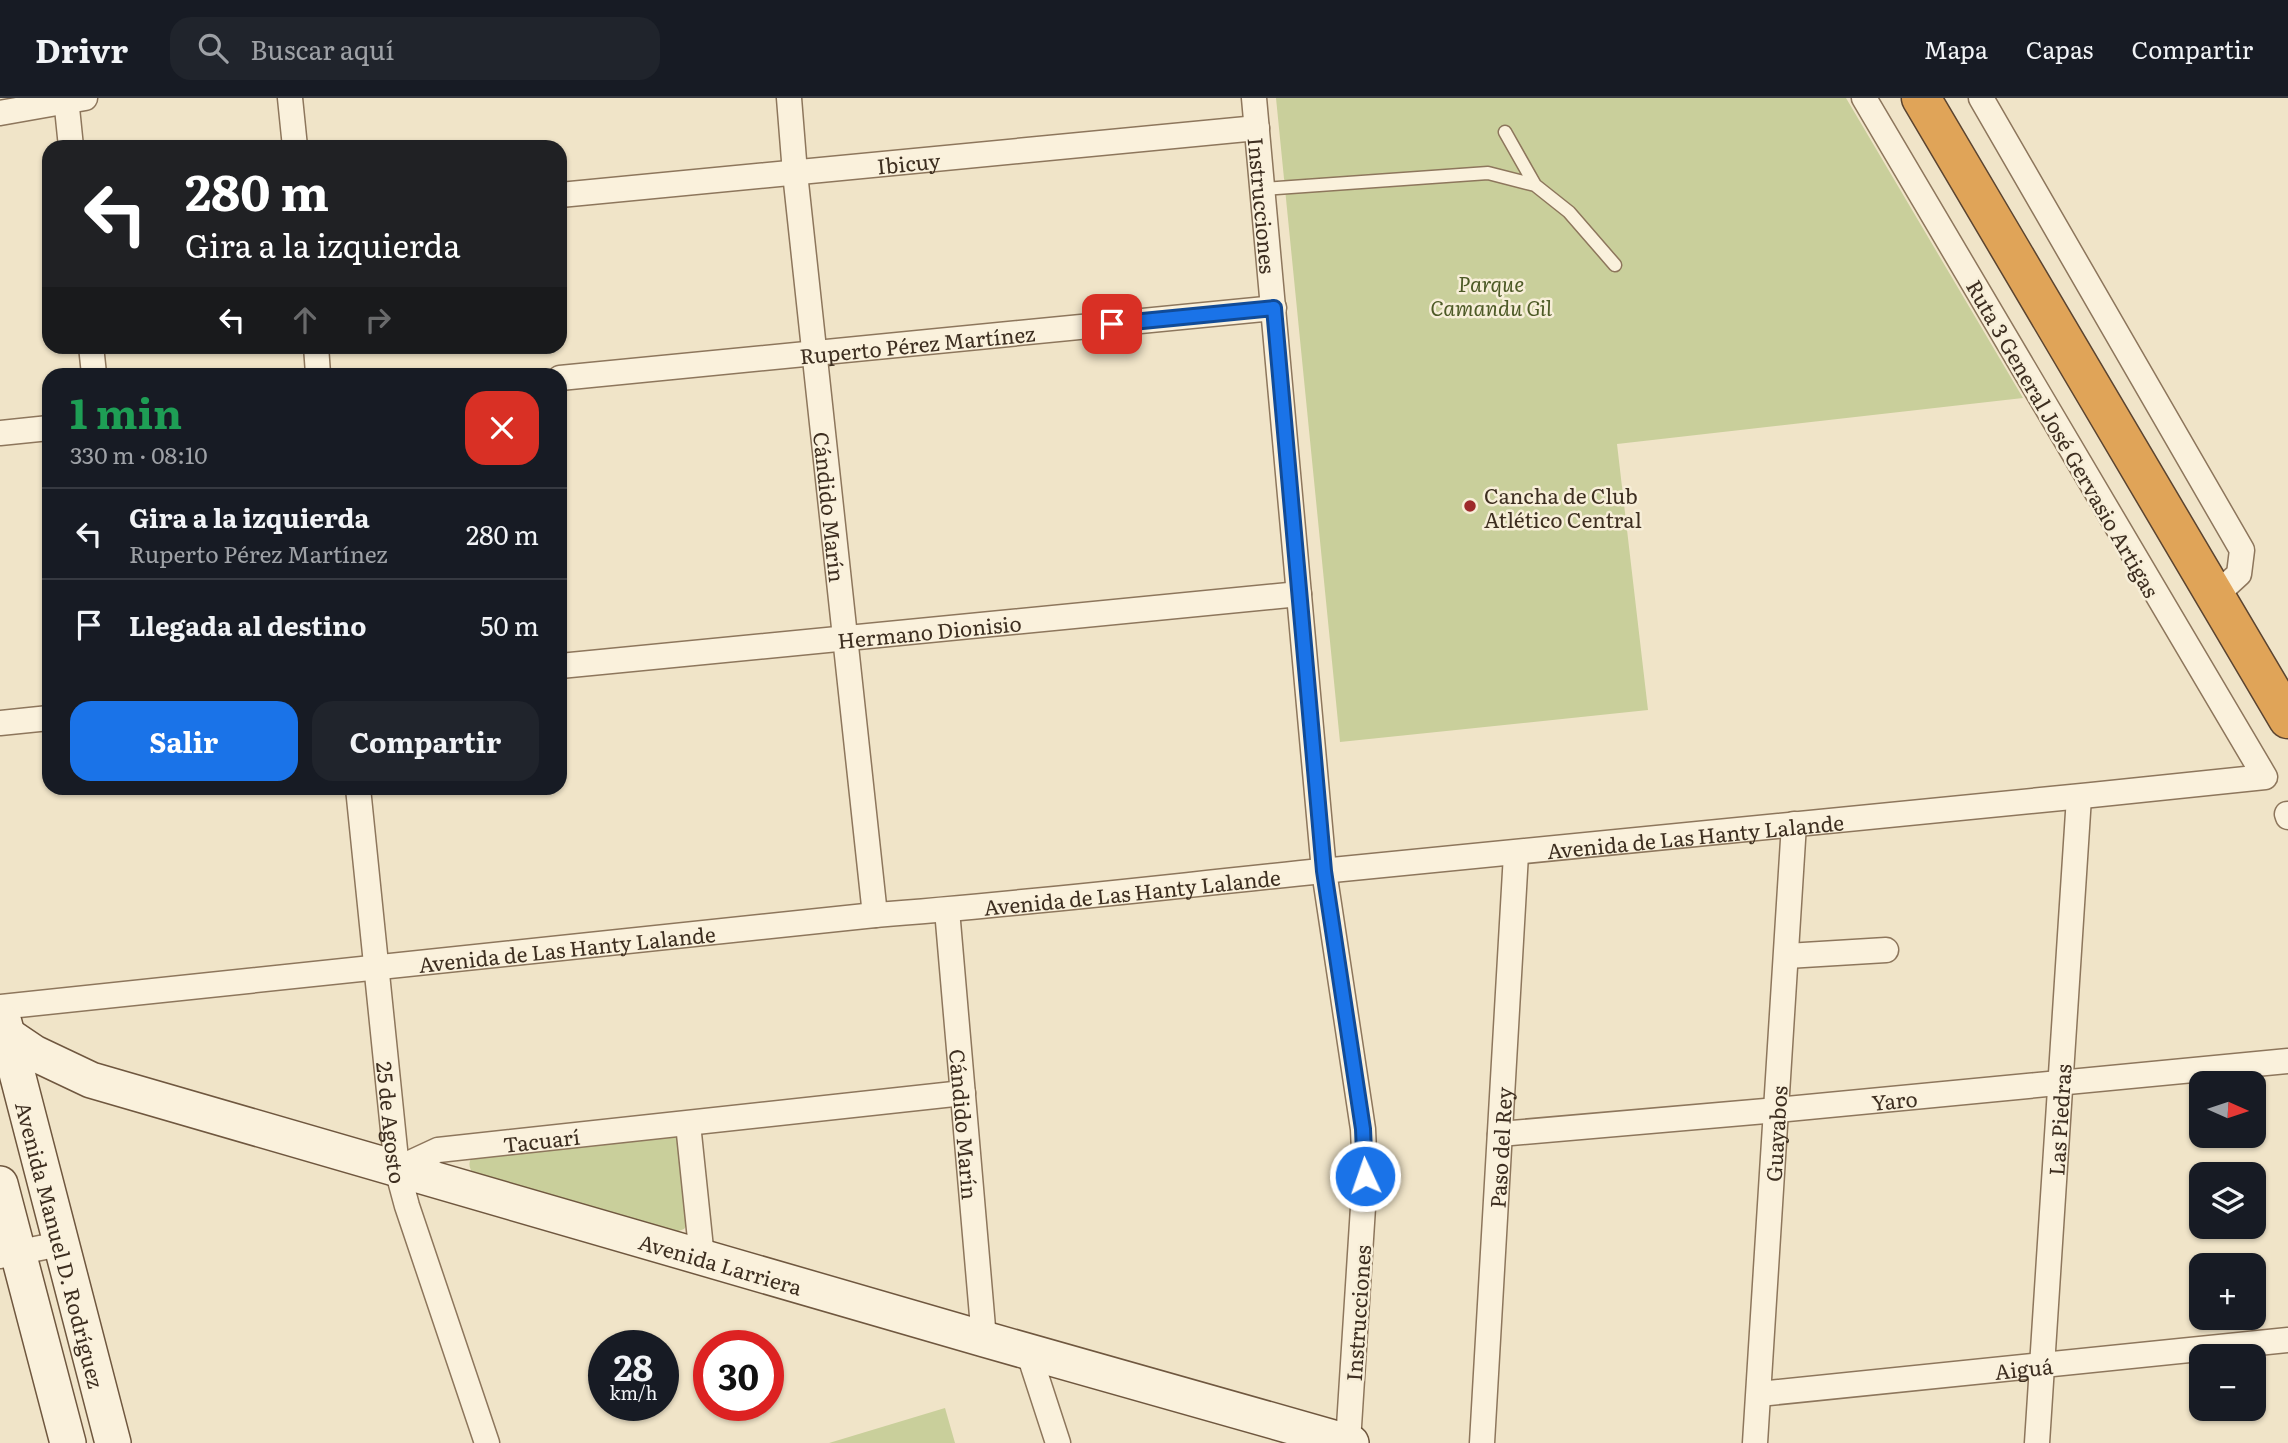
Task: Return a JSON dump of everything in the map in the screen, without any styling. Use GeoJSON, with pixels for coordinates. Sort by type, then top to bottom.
{"type":"FeatureCollection","features":[{"type":"Feature","properties":{"kind":"highway"},"geometry":{"type":"LineString","coordinates":[[1921,98],[2288,719]]}},
{"type":"Feature","properties":{"kind":"street"},"geometry":{"type":"LineString","coordinates":[[290,98],[294,140]]}},
{"type":"Feature","properties":{"kind":"street","name":"Cándido Marín"},"geometry":{"type":"LineString","coordinates":[[789,98],[875,915]]}},
{"type":"Feature","properties":{"kind":"street","name":"Instrucciones"},"geometry":{"type":"LineString","coordinates":[[1254,98],[1324,871],[1363,1129],[1365,1176],[1350,1443]]}},
{"type":"Feature","properties":{"kind":"street","name":"Ruta 3 General José Gervasio Artigas"},"geometry":{"type":"LineString","coordinates":[[1864,98],[2265,777]]}},
{"type":"Feature","properties":{"kind":"street"},"geometry":{"type":"LineString","coordinates":[[1981,98],[2242,550],[2239,574],[2215,596]]}},
{"type":"Feature","properties":{"kind":"street"},"geometry":{"type":"LineString","coordinates":[[0,113],[72,99],[71,140]]}},
{"type":"Feature","properties":{"kind":"street","name":"Ibicuy"},"geometry":{"type":"LineString","coordinates":[[567,194],[1257,128]]}},
{"type":"Feature","properties":{"kind":"street","name":"Ruperto Pérez Martínez"},"geometry":{"type":"LineString","coordinates":[[567,377],[1274,308]]}},
{"type":"Feature","properties":{"kind":"street"},"geometry":{"type":"LineString","coordinates":[[0,433],[42,429]]}},
{"type":"Feature","properties":{"kind":"street","name":"Hermano Dionisio"},"geometry":{"type":"LineString","coordinates":[[567,665],[1299,594]]}},
{"type":"Feature","properties":{"kind":"street"},"geometry":{"type":"LineString","coordinates":[[0,723],[42,719]]}},
{"type":"Feature","properties":{"kind":"street","name":"Avenida de Las Hanty Lalande"},"geometry":{"type":"LineString","coordinates":[[1,1017],[376,967],[2265,777]]}},
{"type":"Feature","properties":{"kind":"street","name":"25 de Agosto"},"geometry":{"type":"LineString","coordinates":[[359,795],[397,1169],[487,1443]]}},
{"type":"Feature","properties":{"kind":"street","name":"Las Piedras"},"geometry":{"type":"LineString","coordinates":[[2037,1443],[2079,797]]}},
{"type":"Feature","properties":{"kind":"street","name":"Guayabos"},"geometry":{"type":"LineString","coordinates":[[1755,1443],[1794,824]]}},
{"type":"Feature","properties":{"kind":"street","name":"Paso del Rey"},"geometry":{"type":"LineString","coordinates":[[1482,1443],[1516,854]]}},
{"type":"Feature","properties":{"kind":"street","name":"Cándido Marín"},"geometry":{"type":"LineString","coordinates":[[947,910],[984,1339]]}},
{"type":"Feature","properties":{"kind":"street"},"geometry":{"type":"LineString","coordinates":[[1787,956],[1886,950]]}},
{"type":"Feature","properties":{"kind":"street","name":"Avenida Larriera"},"geometry":{"type":"LineString","coordinates":[[1,1017],[34,1053],[91,1080],[1350,1443]]}},
{"type":"Feature","properties":{"kind":"street","name":"Avenida Manuel D. Rodríguez"},"geometry":{"type":"LineString","coordinates":[[1,1017],[11,1098],[60,1244],[113,1443]]}},
{"type":"Feature","properties":{"kind":"street","name":"Yaro"},"geometry":{"type":"LineString","coordinates":[[1500,1134],[2288,1061]]}},
{"type":"Feature","properties":{"kind":"street","name":"Avenida Larriera"},"geometry":{"type":"LineString","coordinates":[[11,1098],[40,1084],[61,1080],[91,1080]]}},
{"type":"Feature","properties":{"kind":"street","name":"Tacuarí"},"geometry":{"type":"LineString","coordinates":[[397,1169],[438,1150],[962,1093]]}},
{"type":"Feature","properties":{"kind":"street"},"geometry":{"type":"LineString","coordinates":[[688,1124],[702,1258]]}},
{"type":"Feature","properties":{"kind":"street","name":"Avenida Manuel D. Rodríguez"},"geometry":{"type":"LineString","coordinates":[[0,1184],[9,1255],[68,1443]]}},
{"type":"Feature","properties":{"kind":"street"},"geometry":{"type":"LineString","coordinates":[[9,1255],[60,1244]]}},
{"type":"Feature","properties":{"kind":"street","name":"Aiguá"},"geometry":{"type":"LineString","coordinates":[[1759,1394],[2288,1340]]}},
{"type":"Feature","properties":{"kind":"street"},"geometry":{"type":"LineString","coordinates":[[1028,1351],[1058,1443]]}},
{"type":"Feature","properties":{"kind":"lane"},"geometry":{"type":"LineString","coordinates":[[1505,132],[1535,185],[1569,212],[1615,265]]}},
{"type":"Feature","properties":{"kind":"lane"},"geometry":{"type":"LineString","coordinates":[[1263,189],[1488,173],[1535,185]]}},
{"type":"Feature","properties":{"kind":"green space","name":"Parque Camandu Gil"},"geometry":{"type":"Polygon","coordinates":[[[1276,98],[1846,98],[2023,398],[1617,444],[1648,710],[1340,742],[1276,98]]]}},
{"type":"Feature","properties":{"kind":"green space"},"geometry":{"type":"Polygon","coordinates":[[[675,1136],[680,1145],[689,1223],[676,1232],[473,1174],[470,1165],[472,1157],[675,1136]]]}},
{"type":"Feature","properties":{"kind":"green space"},"geometry":{"type":"Polygon","coordinates":[[[945,1408],[955,1443],[829,1443],[945,1408]]]}},
{"type":"Feature","properties":{"kind":"place","name":"Cancha de Club Atlético Central"},"geometry":{"type":"Point","coordinates":[1470,506]}},
{"type":"Feature","properties":{"kind":"route"},"geometry":{"type":"LineString","coordinates":[[1112,324],[1274,308],[1324,871],[1363,1129],[1365,1176]]}}]}
